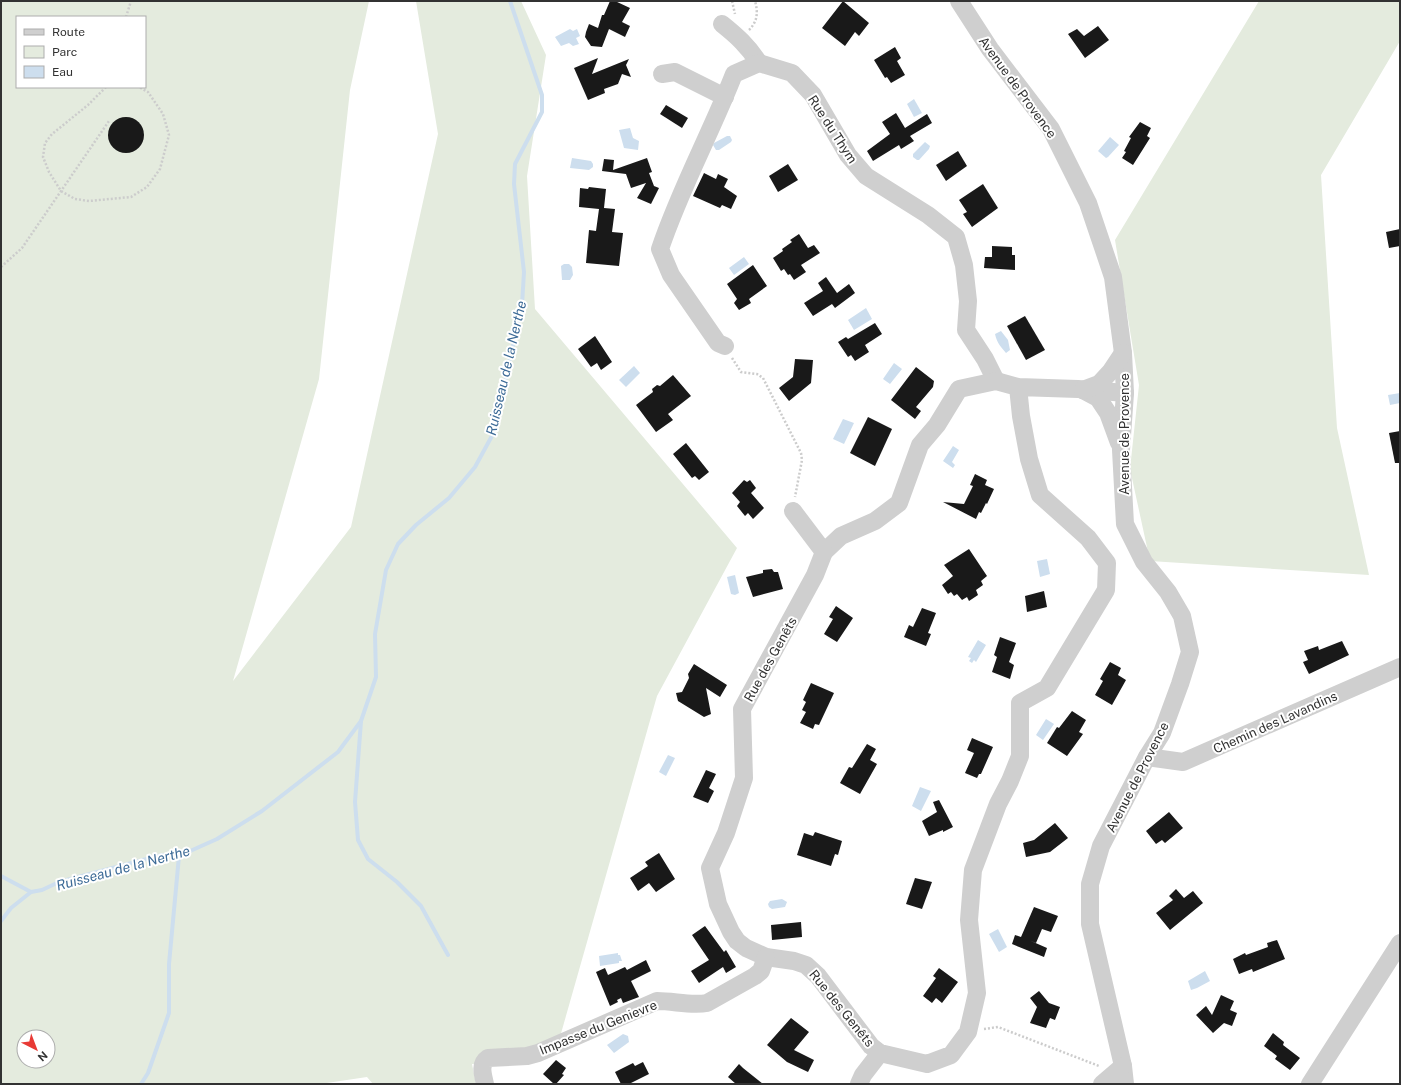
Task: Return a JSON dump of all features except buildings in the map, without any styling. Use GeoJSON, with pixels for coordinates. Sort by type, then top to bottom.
{"type":"FeatureCollection","features":[{"type":"Feature","properties":{"kind":"street","name":"Avenue de Provence"},"geometry":{"type":"LineString","coordinates":[[959,1],[990,50],[1051,129],[1088,203],[1113,277],[1123,353],[1125,393],[1121,450],[1125,524],[1144,562],[1168,592],[1182,616],[1190,652],[1162,733],[1147,757],[1101,846],[1090,884],[1090,924],[1122,1074]]}},
{"type":"Feature","properties":{"kind":"street"},"geometry":{"type":"LineString","coordinates":[[722,24],[740,38],[759,62],[734,74],[725,98],[667,227],[660,249],[671,275],[718,343],[725,346]]}},
{"type":"Feature","properties":{"kind":"street","name":"Rue du Thym"},"geometry":{"type":"LineString","coordinates":[[759,62],[792,73],[813,95],[848,155],[866,176],[928,215],[956,237],[964,265],[968,301],[966,330],[985,359],[996,381]]}},
{"type":"Feature","properties":{"kind":"street"},"geometry":{"type":"LineString","coordinates":[[662,74],[676,72],[725,98]]}},
{"type":"Feature","properties":{"kind":"street"},"geometry":{"type":"LineString","coordinates":[[1083,390],[1099,384],[1112,371],[1123,353]]}},
{"type":"Feature","properties":{"kind":"street","name":"Rue des Genêts"},"geometry":{"type":"LineString","coordinates":[[1018,387],[1021,416],[1029,459],[1040,495],[1088,538],[1107,563],[1106,590],[1047,688],[1020,703],[1020,756],[1010,781],[998,804],[973,870],[969,920],[977,993],[968,1032],[951,1055],[927,1064],[880,1053],[871,1046],[818,976],[806,965],[794,961],[766,957],[746,948],[737,941],[731,932],[718,904],[710,868],[726,833],[744,778],[742,710],[815,575],[824,552],[841,536],[875,521],[898,503],[920,445],[937,425],[959,389],[996,381],[1018,387],[1125,393]]}},
{"type":"Feature","properties":{"kind":"street"},"geometry":{"type":"LineString","coordinates":[[1083,390],[1098,398],[1108,413],[1121,450]]}},
{"type":"Feature","properties":{"kind":"street"},"geometry":{"type":"LineString","coordinates":[[793,512],[824,552]]}},
{"type":"Feature","properties":{"kind":"street","name":"Chemin des Lavandins"},"geometry":{"type":"LineString","coordinates":[[1147,757],[1183,762],[1400,667]]}},
{"type":"Feature","properties":{"kind":"street"},"geometry":{"type":"LineString","coordinates":[[1310,1084],[1400,942]]}},
{"type":"Feature","properties":{"kind":"street","name":"Impasse du Genievre"},"geometry":{"type":"LineString","coordinates":[[485,1084],[482,1065],[484,1060],[488,1058],[527,1056],[538,1053],[657,1001],[689,1004],[707,1003],[755,976],[761,971],[766,957]]}},
{"type":"Feature","properties":{"kind":"street"},"geometry":{"type":"LineString","coordinates":[[859,1084],[863,1075],[880,1053]]}},
{"type":"Feature","properties":{"kind":"street"},"geometry":{"type":"LineString","coordinates":[[1102,1084],[1122,1074]]}},
{"type":"Feature","properties":{"kind":"path"},"geometry":{"type":"LineString","coordinates":[[126,16],[131,1]]}},
{"type":"Feature","properties":{"kind":"path"},"geometry":{"type":"LineString","coordinates":[[740,38],[752,28],[756,21],[758,12],[755,1]]}},
{"type":"Feature","properties":{"kind":"path"},"geometry":{"type":"LineString","coordinates":[[105,88],[88,105],[52,134],[45,144],[43,157],[49,172],[61,191],[76,198],[89,201],[131,197],[147,187],[160,170],[169,135],[162,114],[148,92],[141,88]]}},
{"type":"Feature","properties":{"kind":"path"},"geometry":{"type":"LineString","coordinates":[[1,267],[22,248],[109,121]]}},
{"type":"Feature","properties":{"kind":"path"},"geometry":{"type":"LineString","coordinates":[[725,346],[741,372],[757,374],[762,378],[802,453],[802,460],[793,504],[793,512]]}},
{"type":"Feature","properties":{"kind":"path"},"geometry":{"type":"LineString","coordinates":[[968,1032],[998,1027],[1122,1074]]}},
{"type":"Feature","properties":{"kind":"green space"},"geometry":{"type":"Polygon","coordinates":[[[1,1],[369,1],[350,90],[319,379],[233,681],[351,527],[438,134],[416,1],[521,1],[546,55],[527,176],[535,309],[737,548],[657,696],[556,1051],[517,1065],[472,1064],[476,1084],[373,1084],[367,1077],[320,1084],[1,1084],[1,1]]]}},
{"type":"Feature","properties":{"kind":"green space"},"geometry":{"type":"Polygon","coordinates":[[[1259,1],[1400,1],[1400,41],[1321,175],[1337,428],[1369,575],[1150,561],[1130,469],[1139,385],[1115,240],[1259,1]]]}},
{"type":"Feature","properties":{"kind":"water"},"geometry":{"type":"Polygon","coordinates":[[[570,29],[573,31],[577,29],[580,36],[576,38],[579,44],[573,46],[569,43],[561,46],[555,37],[570,29]]]}},
{"type":"Feature","properties":{"kind":"water"},"geometry":{"type":"Polygon","coordinates":[[[914,99],[922,113],[914,117],[907,104],[914,99]]]}},
{"type":"Feature","properties":{"kind":"water"},"geometry":{"type":"Polygon","coordinates":[[[630,128],[633,138],[639,141],[638,150],[624,148],[619,130],[630,128]]]}},
{"type":"Feature","properties":{"kind":"water"},"geometry":{"type":"Polygon","coordinates":[[[727,136],[730,136],[732,140],[731,142],[719,150],[716,150],[713,145],[714,143],[727,136]]]}},
{"type":"Feature","properties":{"kind":"water"},"geometry":{"type":"Polygon","coordinates":[[[1110,137],[1119,145],[1106,158],[1098,151],[1110,137]]]}},
{"type":"Feature","properties":{"kind":"water"},"geometry":{"type":"Polygon","coordinates":[[[925,142],[930,146],[929,149],[919,160],[917,160],[913,157],[913,154],[925,142]]]}},
{"type":"Feature","properties":{"kind":"water"},"geometry":{"type":"Polygon","coordinates":[[[572,158],[591,161],[593,167],[589,170],[570,168],[572,158]]]}},
{"type":"Feature","properties":{"kind":"water"},"geometry":{"type":"Polygon","coordinates":[[[744,257],[749,264],[734,275],[729,268],[744,257]]]}},
{"type":"Feature","properties":{"kind":"water"},"geometry":{"type":"Polygon","coordinates":[[[564,264],[569,264],[572,267],[573,275],[570,280],[562,280],[561,266],[564,264]]]}},
{"type":"Feature","properties":{"kind":"water"},"geometry":{"type":"Polygon","coordinates":[[[866,308],[872,319],[854,330],[848,320],[866,308]]]}},
{"type":"Feature","properties":{"kind":"water"},"geometry":{"type":"Polygon","coordinates":[[[1001,331],[1008,340],[1010,350],[1006,353],[998,342],[995,334],[1001,331]]]}},
{"type":"Feature","properties":{"kind":"water"},"geometry":{"type":"Polygon","coordinates":[[[894,363],[902,369],[890,384],[883,379],[894,363]]]}},
{"type":"Feature","properties":{"kind":"water"},"geometry":{"type":"Polygon","coordinates":[[[634,366],[640,373],[626,387],[619,380],[634,366]]]}},
{"type":"Feature","properties":{"kind":"water"},"geometry":{"type":"Polygon","coordinates":[[[1400,393],[1400,403],[1390,405],[1388,395],[1400,393]]]}},
{"type":"Feature","properties":{"kind":"water"},"geometry":{"type":"Polygon","coordinates":[[[843,419],[854,423],[844,444],[833,439],[843,419]]]}},
{"type":"Feature","properties":{"kind":"water"},"geometry":{"type":"Polygon","coordinates":[[[953,446],[959,450],[952,462],[955,465],[953,468],[943,461],[953,446]]]}},
{"type":"Feature","properties":{"kind":"water"},"geometry":{"type":"Polygon","coordinates":[[[1047,559],[1050,574],[1040,577],[1037,561],[1047,559]]]}},
{"type":"Feature","properties":{"kind":"water"},"geometry":{"type":"Polygon","coordinates":[[[735,575],[739,593],[735,595],[731,594],[727,577],[735,575]]]}},
{"type":"Feature","properties":{"kind":"water"},"geometry":{"type":"Polygon","coordinates":[[[978,640],[986,645],[976,662],[974,660],[972,663],[969,661],[971,658],[968,657],[978,640]]]}},
{"type":"Feature","properties":{"kind":"water"},"geometry":{"type":"Polygon","coordinates":[[[1046,719],[1054,724],[1043,740],[1036,735],[1046,719]]]}},
{"type":"Feature","properties":{"kind":"water"},"geometry":{"type":"Polygon","coordinates":[[[668,755],[675,758],[666,776],[659,772],[668,755]]]}},
{"type":"Feature","properties":{"kind":"water"},"geometry":{"type":"Polygon","coordinates":[[[920,787],[931,791],[921,811],[912,806],[920,787]]]}},
{"type":"Feature","properties":{"kind":"water"},"geometry":{"type":"Polygon","coordinates":[[[782,899],[787,902],[785,907],[772,909],[769,907],[768,904],[770,901],[782,899]]]}},
{"type":"Feature","properties":{"kind":"water"},"geometry":{"type":"Polygon","coordinates":[[[998,929],[1007,947],[999,952],[989,934],[998,929]]]}},
{"type":"Feature","properties":{"kind":"water"},"geometry":{"type":"Polygon","coordinates":[[[618,953],[622,961],[619,961],[619,963],[600,966],[599,956],[618,953]]]}},
{"type":"Feature","properties":{"kind":"water"},"geometry":{"type":"Polygon","coordinates":[[[1205,971],[1210,981],[1191,990],[1188,981],[1205,971]]]}},
{"type":"Feature","properties":{"kind":"water"},"geometry":{"type":"Polygon","coordinates":[[[623,1034],[628,1036],[629,1042],[614,1053],[607,1045],[623,1034]]]}},
{"type":"Feature","properties":{"kind":"waterway","name":"Ruisseau de la Nerthe"},"geometry":{"type":"LineString","coordinates":[[1,876],[31,892],[42,890],[59,882],[162,855],[179,856],[217,839],[262,811],[338,752],[361,721],[376,677],[375,634],[386,570],[398,544],[416,525],[449,498],[475,467],[493,434],[522,305],[524,272],[514,184],[515,164],[542,112],[542,95],[510,1]]}},
{"type":"Feature","properties":{"kind":"waterway"},"geometry":{"type":"LineString","coordinates":[[361,721],[355,802],[358,840],[368,859],[397,882],[421,906],[448,955]]}},
{"type":"Feature","properties":{"kind":"waterway"},"geometry":{"type":"LineString","coordinates":[[141,1084],[148,1073],[169,1013],[169,964],[179,856]]}},
{"type":"Feature","properties":{"kind":"waterway"},"geometry":{"type":"LineString","coordinates":[[1,921],[11,908],[31,892]]}}]}
